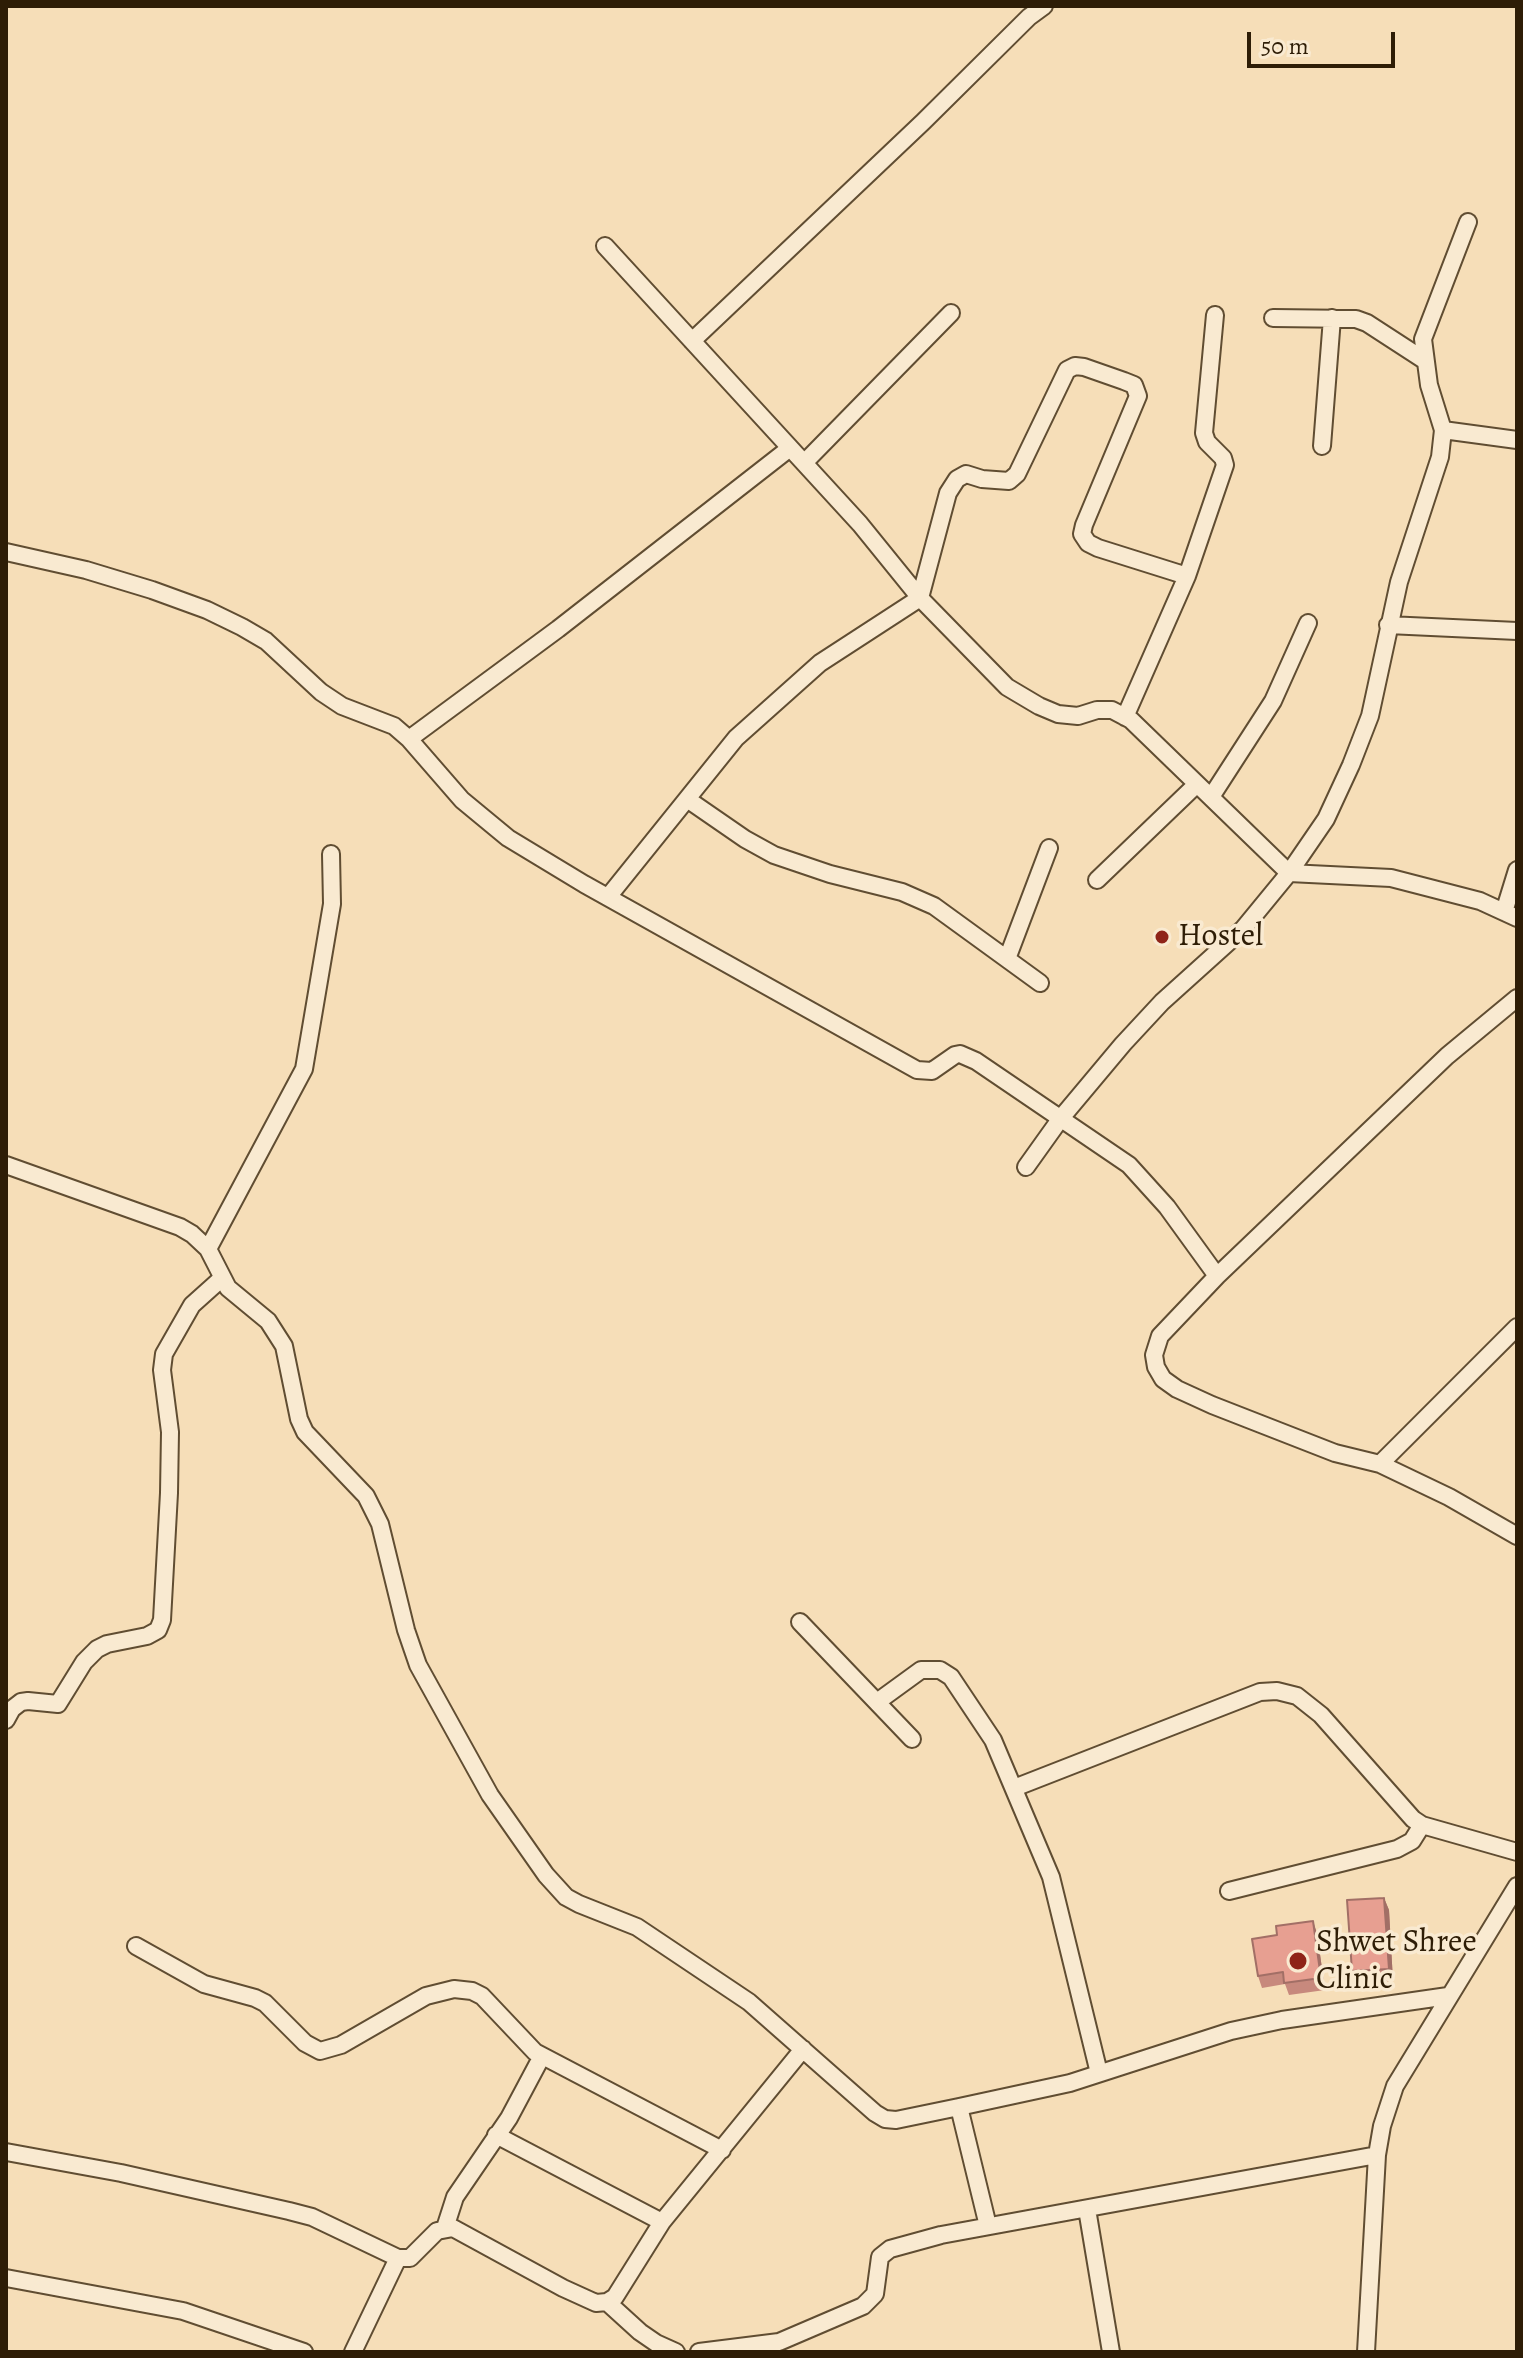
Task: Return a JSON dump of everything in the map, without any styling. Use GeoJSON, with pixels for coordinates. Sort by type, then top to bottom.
{"type":"FeatureCollection","features":[{"type":"Feature","properties":{"kind":"street"},"geometry":{"type":"LineString","coordinates":[[692,341],[1044,6]]}},
{"type":"Feature","properties":{"kind":"street"},"geometry":{"type":"LineString","coordinates":[[1026,1167],[1061,1118],[1123,1044],[1162,1002],[1243,929],[1289,873],[1326,819],[1370,716],[1388,625],[1418,519],[1440,457],[1443,430],[1424,360],[1423,339],[1468,222]]}},
{"type":"Feature","properties":{"kind":"street"},"geometry":{"type":"LineString","coordinates":[[605,246],[860,524],[920,598],[1007,687],[1058,714],[1078,716],[1097,710],[1112,710],[1125,717],[1289,873],[1391,878],[1480,901],[1511,915],[1517,870]]}},
{"type":"Feature","properties":{"kind":"street"},"geometry":{"type":"LineString","coordinates":[[804,463],[951,313]]}},
{"type":"Feature","properties":{"kind":"street"},"geometry":{"type":"LineString","coordinates":[[1125,717],[1187,576],[1225,465],[1223,458],[1207,442],[1204,433],[1215,315]]}},
{"type":"Feature","properties":{"kind":"street"},"geometry":{"type":"LineString","coordinates":[[1273,318],[1356,319],[1424,360]]}},
{"type":"Feature","properties":{"kind":"street"},"geometry":{"type":"LineString","coordinates":[[1322,446],[1332,318]]}},
{"type":"Feature","properties":{"kind":"street"},"geometry":{"type":"LineString","coordinates":[[608,897],[736,738],[820,663],[920,598],[948,493],[957,479],[966,474],[1009,481],[1017,474],[1067,370],[1075,366],[1134,385],[1138,396],[1082,534],[1088,543],[1098,548],[1187,576]]}},
{"type":"Feature","properties":{"kind":"street"},"geometry":{"type":"LineString","coordinates":[[1443,430],[1517,440]]}},
{"type":"Feature","properties":{"kind":"street"},"geometry":{"type":"LineString","coordinates":[[409,739],[558,629],[790,448]]}},
{"type":"Feature","properties":{"kind":"street"},"geometry":{"type":"LineString","coordinates":[[6,552],[86,570],[207,610],[266,641],[321,692],[342,706],[394,726],[462,800],[508,838],[608,897],[917,1070],[932,1071],[950,1057],[960,1054],[976,1061],[1129,1165],[1150,1185],[1217,1276]]}},
{"type":"Feature","properties":{"kind":"street"},"geometry":{"type":"LineString","coordinates":[[1211,797],[1273,701],[1308,623]]}},
{"type":"Feature","properties":{"kind":"street"},"geometry":{"type":"LineString","coordinates":[[1388,625],[1517,631]]}},
{"type":"Feature","properties":{"kind":"street"},"geometry":{"type":"LineString","coordinates":[[1097,880],[1197,784]]}},
{"type":"Feature","properties":{"kind":"street"},"geometry":{"type":"LineString","coordinates":[[687,799],[774,855],[830,874],[918,897],[1040,983]]}},
{"type":"Feature","properties":{"kind":"street"},"geometry":{"type":"LineString","coordinates":[[1007,959],[1049,848]]}},
{"type":"Feature","properties":{"kind":"street"},"geometry":{"type":"LineString","coordinates":[[208,1249],[304,1069],[332,904],[331,854]]}},
{"type":"Feature","properties":{"kind":"street"},"geometry":{"type":"LineString","coordinates":[[1517,998],[1447,1056],[1217,1276],[1160,1336],[1154,1355],[1163,1379],[1212,1405],[1335,1453],[1380,1464],[1449,1497],[1517,1536]]}},
{"type":"Feature","properties":{"kind":"street"},"geometry":{"type":"LineString","coordinates":[[6,1165],[180,1227],[208,1249],[228,1288],[268,1321],[284,1346],[299,1419],[305,1432],[366,1496],[380,1524],[406,1630],[418,1665],[490,1795],[546,1875],[566,1897],[637,1927],[749,2002],[885,2119],[896,2120],[1070,2083],[1231,2031],[1282,2020],[1448,1996]]}},
{"type":"Feature","properties":{"kind":"street"},"geometry":{"type":"LineString","coordinates":[[6,1720],[12,1709],[21,1702],[58,1704],[84,1662],[97,1649],[147,1636],[158,1630],[162,1620],[169,1493],[170,1432],[162,1370],[164,1354],[192,1305],[221,1279]]}},
{"type":"Feature","properties":{"kind":"street"},"geometry":{"type":"LineString","coordinates":[[1380,1464],[1517,1327]]}},
{"type":"Feature","properties":{"kind":"street"},"geometry":{"type":"LineString","coordinates":[[800,1622],[912,1739]]}},
{"type":"Feature","properties":{"kind":"street"},"geometry":{"type":"LineString","coordinates":[[877,1702],[921,1670],[940,1670],[951,1677],[993,1740],[1051,1877],[1099,2073]]}},
{"type":"Feature","properties":{"kind":"street"},"geometry":{"type":"LineString","coordinates":[[1014,1788],[1260,1692],[1277,1691],[1297,1696],[1321,1715],[1413,1819],[1422,1825],[1517,1852]]}},
{"type":"Feature","properties":{"kind":"street"},"geometry":{"type":"LineString","coordinates":[[1229,1891],[1397,1849],[1412,1841],[1422,1825]]}},
{"type":"Feature","properties":{"kind":"street"},"geometry":{"type":"LineString","coordinates":[[1366,2352],[1377,2155],[1382,2126],[1395,2086],[1517,1886]]}},
{"type":"Feature","properties":{"kind":"street"},"geometry":{"type":"LineString","coordinates":[[136,1946],[204,1984],[265,2003],[305,2043],[320,2051],[341,2045],[426,1996],[454,1989],[472,1991],[482,1996],[520,2038],[542,2056],[722,2150]]}},
{"type":"Feature","properties":{"kind":"street"},"geometry":{"type":"LineString","coordinates":[[6,2152],[121,2173],[312,2217],[398,2258],[410,2258],[417,2254],[437,2231],[445,2228],[461,2231],[563,2288],[596,2303],[607,2302],[615,2297],[662,2222],[803,2049]]}},
{"type":"Feature","properties":{"kind":"street"},"geometry":{"type":"LineString","coordinates":[[445,2228],[455,2197],[509,2118],[542,2056]]}},
{"type":"Feature","properties":{"kind":"street"},"geometry":{"type":"LineString","coordinates":[[959,2107],[988,2226]]}},
{"type":"Feature","properties":{"kind":"street"},"geometry":{"type":"LineString","coordinates":[[496,2135],[662,2222]]}},
{"type":"Feature","properties":{"kind":"street"},"geometry":{"type":"LineString","coordinates":[[699,2352],[779,2342],[863,2306],[875,2294],[880,2257],[890,2249],[941,2235],[1377,2155]]}},
{"type":"Feature","properties":{"kind":"street"},"geometry":{"type":"LineString","coordinates":[[1087,2209],[1111,2352]]}},
{"type":"Feature","properties":{"kind":"street"},"geometry":{"type":"LineString","coordinates":[[353,2352],[398,2258]]}},
{"type":"Feature","properties":{"kind":"street"},"geometry":{"type":"LineString","coordinates":[[6,2278],[183,2311],[304,2352]]}},
{"type":"Feature","properties":{"kind":"street"},"geometry":{"type":"LineString","coordinates":[[607,2302],[640,2332],[676,2352]]}},
{"type":"Feature","properties":{"kind":"building"},"geometry":{"type":"Polygon","coordinates":[[[1384,1898],[1389,1969],[1352,1971],[1347,1900],[1384,1898]]]}},
{"type":"Feature","properties":{"kind":"building"},"geometry":{"type":"Polygon","coordinates":[[[1313,1921],[1321,1978],[1284,1983],[1283,1972],[1258,1976],[1252,1939],[1277,1935],[1276,1926],[1313,1921]]]}},
{"type":"Feature","properties":{"kind":"place","name":"Hostel"},"geometry":{"type":"Point","coordinates":[1162,937]}},
{"type":"Feature","properties":{"kind":"place","name":"Shwet Shree Clinic"},"geometry":{"type":"Point","coordinates":[1298,1961]}}]}
